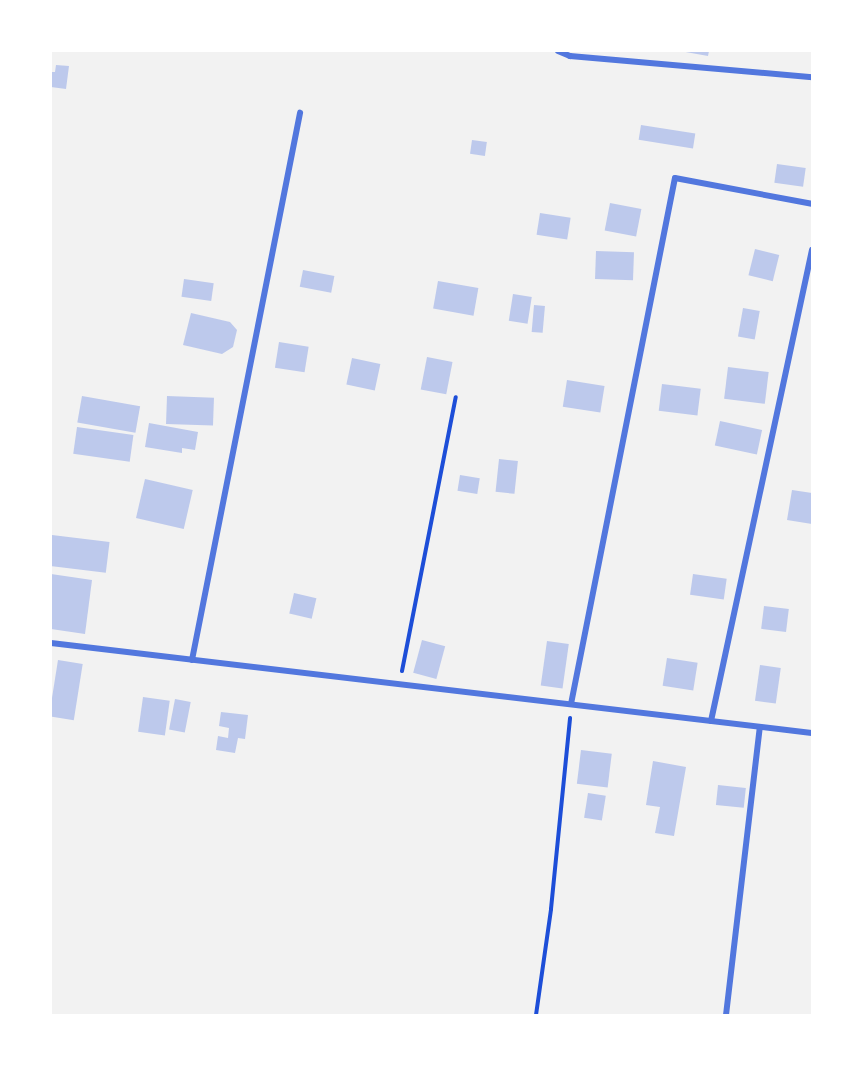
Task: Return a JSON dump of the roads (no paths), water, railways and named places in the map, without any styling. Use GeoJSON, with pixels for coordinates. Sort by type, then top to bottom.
{"type":"FeatureCollection","features":[{"type":"Feature","properties":{"kind":"street"},"geometry":{"type":"LineString","coordinates":[[558,51],[570,56],[812,77]]}},
{"type":"Feature","properties":{"kind":"street"},"geometry":{"type":"LineString","coordinates":[[192,660],[300,113]]}},
{"type":"Feature","properties":{"kind":"street"},"geometry":{"type":"LineString","coordinates":[[571,704],[675,178],[812,204]]}},
{"type":"Feature","properties":{"kind":"street"},"geometry":{"type":"LineString","coordinates":[[711,721],[812,250]]}},
{"type":"Feature","properties":{"kind":"street"},"geometry":{"type":"LineString","coordinates":[[51,643],[812,733]]}},
{"type":"Feature","properties":{"kind":"street"},"geometry":{"type":"LineString","coordinates":[[726,1015],[760,726]]}}]}
